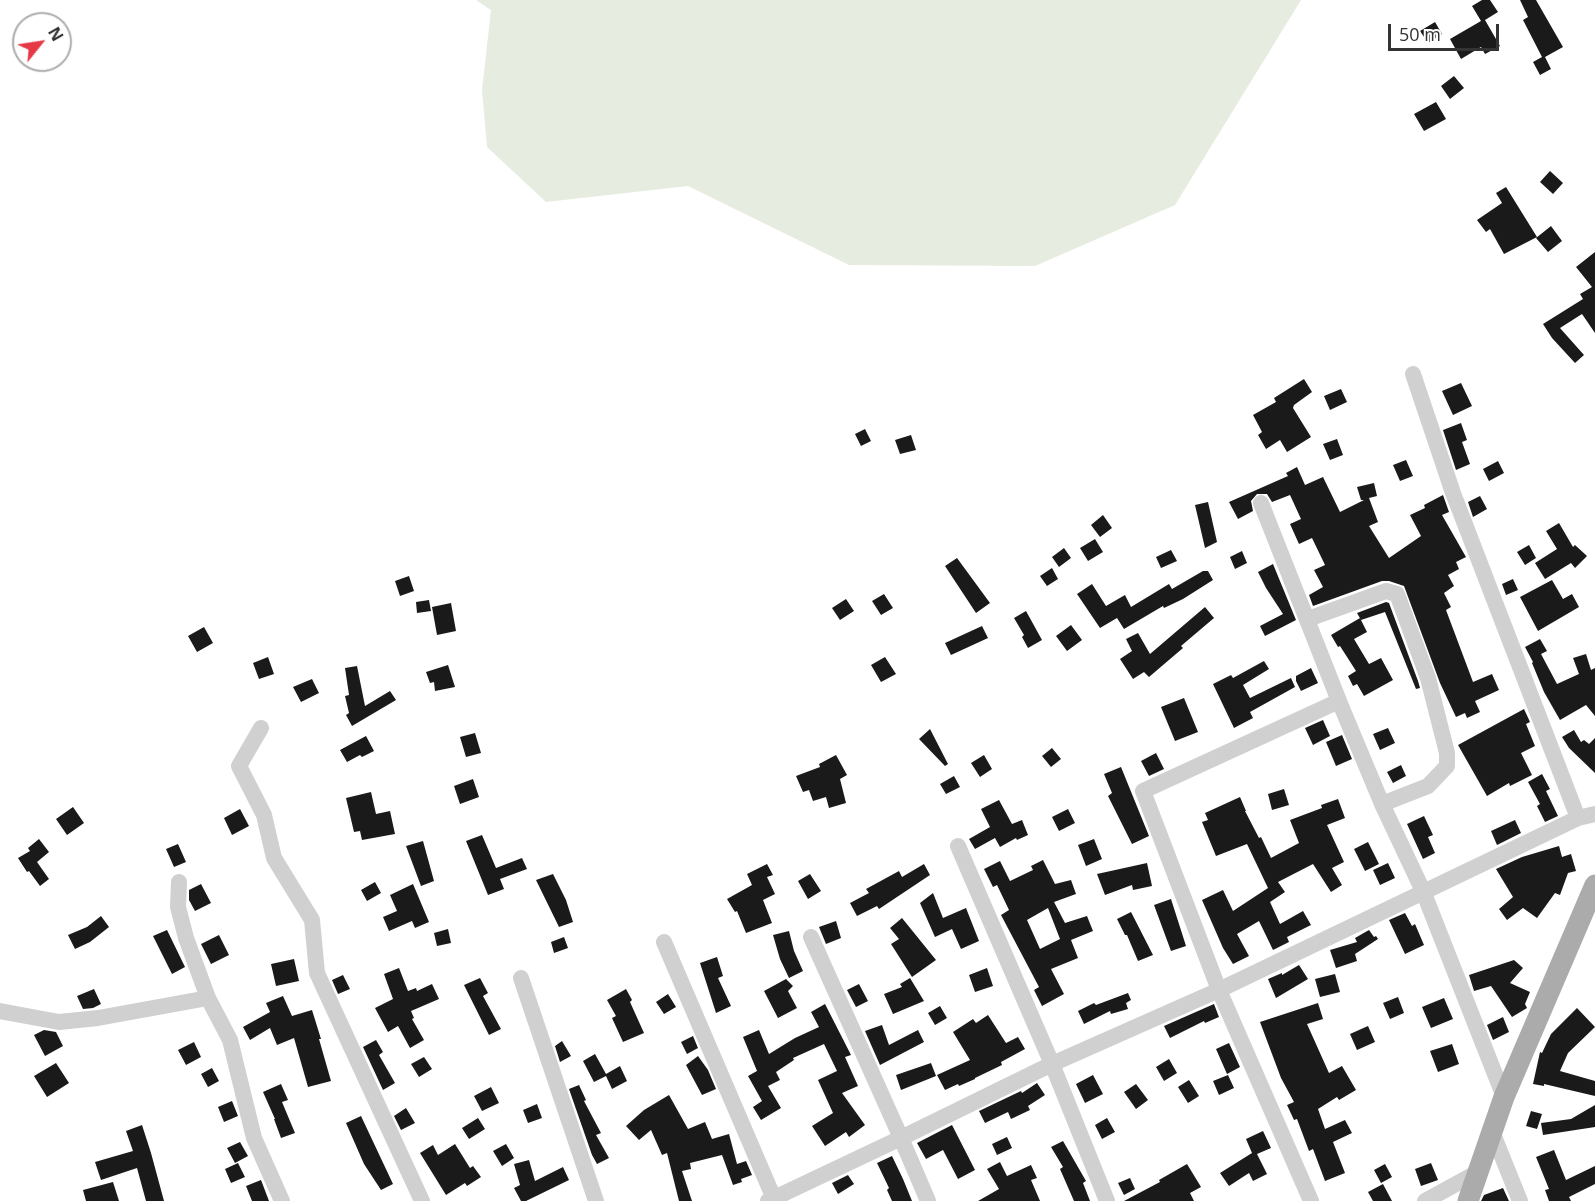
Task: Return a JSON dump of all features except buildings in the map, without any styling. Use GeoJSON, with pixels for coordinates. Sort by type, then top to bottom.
{"type":"FeatureCollection","features":[{"type":"Feature","properties":{"kind":"main road"},"geometry":{"type":"LineString","coordinates":[[1468,1201],[1491,1129],[1595,885]]}},
{"type":"Feature","properties":{"kind":"street"},"geometry":{"type":"LineString","coordinates":[[1413,374],[1453,493],[1578,818]]}},
{"type":"Feature","properties":{"kind":"street"},"geometry":{"type":"LineString","coordinates":[[1261,503],[1382,804],[1423,891],[1504,1097]]}},
{"type":"Feature","properties":{"kind":"street"},"geometry":{"type":"LineString","coordinates":[[1308,619],[1386,591],[1397,594],[1428,678],[1447,753],[1447,765],[1428,786],[1382,804]]}},
{"type":"Feature","properties":{"kind":"street"},"geometry":{"type":"LineString","coordinates":[[1311,1201],[1219,990],[1143,791],[1339,701]]}},
{"type":"Feature","properties":{"kind":"street"},"geometry":{"type":"LineString","coordinates":[[261,728],[238,766],[264,815],[274,858],[312,920],[317,973],[422,1201]]}},
{"type":"Feature","properties":{"kind":"street"},"geometry":{"type":"LineString","coordinates":[[664,942],[772,1200],[1052,1064],[1219,990],[1578,818],[1595,814]]}},
{"type":"Feature","properties":{"kind":"street"},"geometry":{"type":"LineString","coordinates":[[958,846],[1052,1064],[1107,1201]]}},
{"type":"Feature","properties":{"kind":"street"},"geometry":{"type":"LineString","coordinates":[[179,882],[178,907],[186,938],[208,998],[230,1040],[254,1138],[282,1201]]}},
{"type":"Feature","properties":{"kind":"street"},"geometry":{"type":"LineString","coordinates":[[811,937],[928,1201]]}},
{"type":"Feature","properties":{"kind":"street"},"geometry":{"type":"LineString","coordinates":[[521,978],[596,1201]]}},
{"type":"Feature","properties":{"kind":"street"},"geometry":{"type":"LineString","coordinates":[[0,1011],[59,1022],[98,1018],[208,998]]}},
{"type":"Feature","properties":{"kind":"street"},"geometry":{"type":"LineString","coordinates":[[1491,1129],[1520,1201]]}},
{"type":"Feature","properties":{"kind":"street"},"geometry":{"type":"LineString","coordinates":[[1425,1201],[1478,1172]]}},
{"type":"Feature","properties":{"kind":"shaded area"},"geometry":{"type":"Polygon","coordinates":[[[476,0],[1301,0],[1175,205],[1035,266],[849,265],[688,186],[546,202],[487,147],[482,90],[491,10],[476,0]]]}}]}
